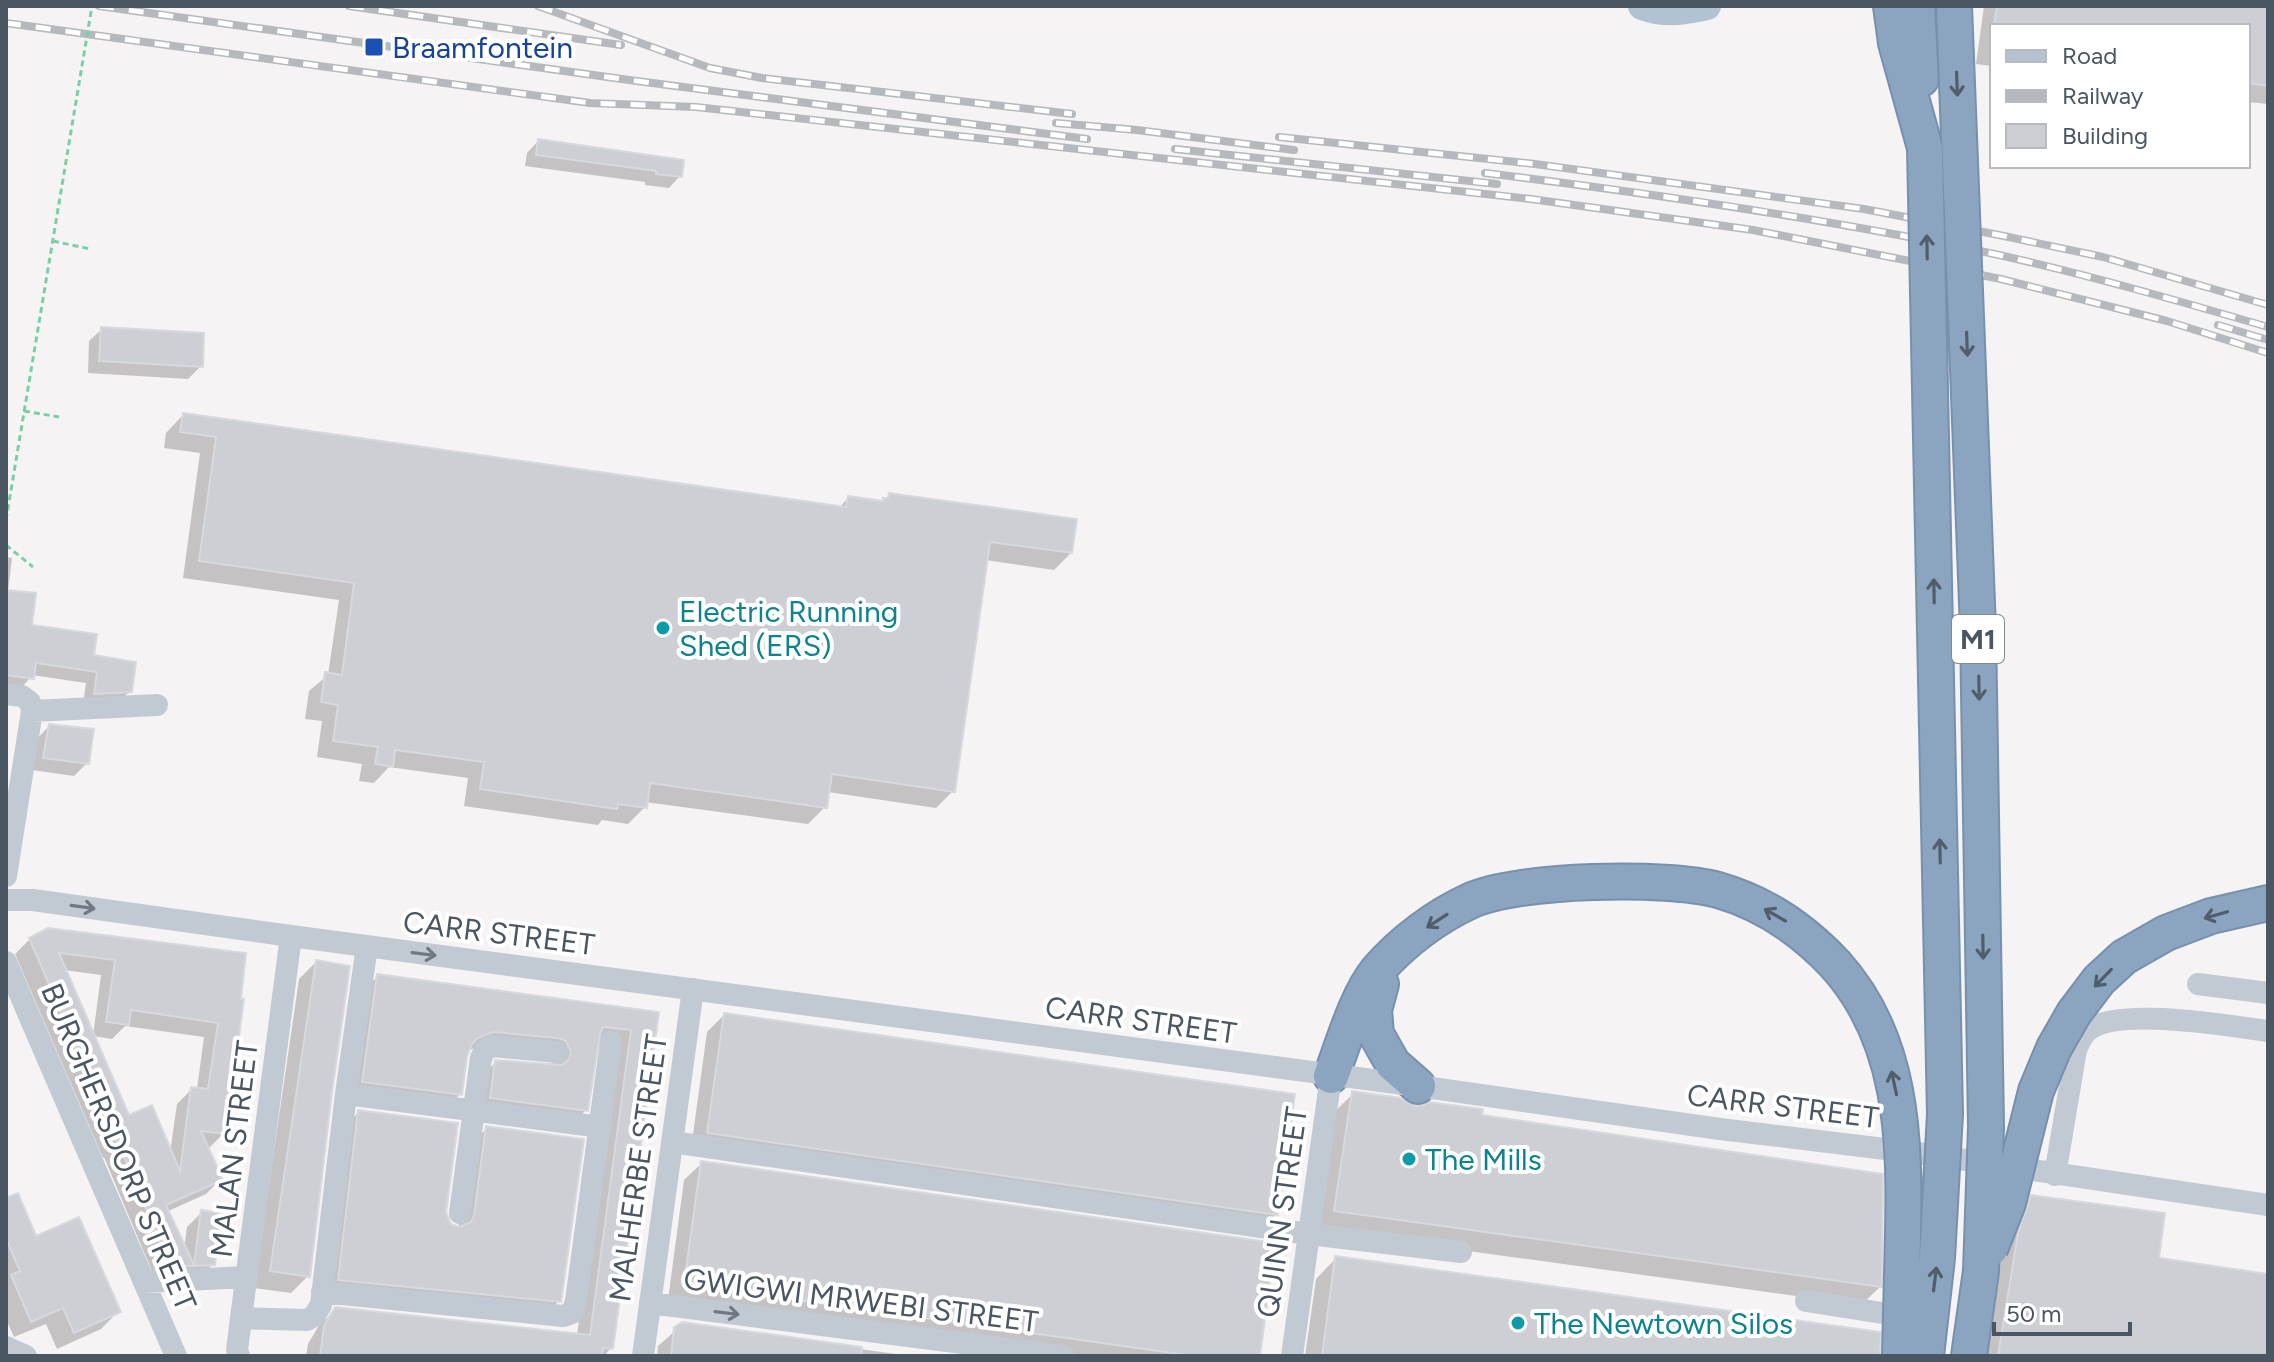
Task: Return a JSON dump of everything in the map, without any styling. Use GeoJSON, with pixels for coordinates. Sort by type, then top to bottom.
{"type":"FeatureCollection","features":[{"type":"Feature","properties":{"kind":"highway"},"geometry":{"type":"LineString","coordinates":[[1891,6],[1896,43],[1925,148]]}},
{"type":"Feature","properties":{"kind":"highway","name":"M1"},"geometry":{"type":"LineString","coordinates":[[1917,6],[1925,148],[1945,1114],[1937,1258],[1926,1356]]}},
{"type":"Feature","properties":{"kind":"highway","name":"M1"},"geometry":{"type":"LineString","coordinates":[[1954,6],[1978,629],[1986,1127],[1981,1271],[1969,1356]]}},
{"type":"Feature","properties":{"kind":"highway"},"geometry":{"type":"LineString","coordinates":[[1331,1076],[1365,990],[1376,972],[1409,941],[1472,900],[1523,888],[1570,883],[1657,882],[1717,889],[1749,901],[1817,944],[1851,981],[1881,1037],[1897,1097],[1904,1189],[1900,1356]]}},
{"type":"Feature","properties":{"kind":"highway"},"geometry":{"type":"LineString","coordinates":[[1981,1271],[2008,1203],[2036,1091],[2054,1048],[2074,1013],[2099,980],[2124,957],[2166,933],[2211,916],[2268,903]]}},
{"type":"Feature","properties":{"kind":"highway"},"geometry":{"type":"LineString","coordinates":[[1388,960],[1373,1023],[1393,1064],[1418,1086]]}},
{"type":"Feature","properties":{"kind":"main road"},"geometry":{"type":"LineString","coordinates":[[1642,6],[1675,13],[1707,6]]}},
{"type":"Feature","properties":{"kind":"street"},"geometry":{"type":"LineString","coordinates":[[6,694],[22,696],[30,702],[32,711],[6,876]]}},
{"type":"Feature","properties":{"kind":"street"},"geometry":{"type":"LineString","coordinates":[[32,711],[157,705]]}},
{"type":"Feature","properties":{"kind":"street","name":"CARR STREET"},"geometry":{"type":"LineString","coordinates":[[6,900],[33,900],[290,944],[367,946],[693,989],[1720,1129],[1918,1153],[2268,1205]]}},
{"type":"Feature","properties":{"kind":"street","name":"MALAN STREET"},"geometry":{"type":"LineString","coordinates":[[239,1356],[237,1350],[290,944]]}},
{"type":"Feature","properties":{"kind":"street"},"geometry":{"type":"LineString","coordinates":[[241,1318],[307,1320],[321,1305],[367,946]]}},
{"type":"Feature","properties":{"kind":"street","name":"BURGHERSDORP STREET"},"geometry":{"type":"LineString","coordinates":[[6,962],[174,1354]]}},
{"type":"Feature","properties":{"kind":"street"},"geometry":{"type":"LineString","coordinates":[[2198,984],[2268,993]]}},
{"type":"Feature","properties":{"kind":"street","name":"MALHERBE STREET"},"geometry":{"type":"LineString","coordinates":[[643,1356],[693,989]]}},
{"type":"Feature","properties":{"kind":"street"},"geometry":{"type":"LineString","coordinates":[[2055,1175],[2076,1050],[2084,1034],[2092,1027],[2151,1018],[2268,1031]]}},
{"type":"Feature","properties":{"kind":"street"},"geometry":{"type":"LineString","coordinates":[[322,1292],[563,1316],[572,1313],[611,1042]]}},
{"type":"Feature","properties":{"kind":"street"},"geometry":{"type":"LineString","coordinates":[[460,1213],[473,1110],[485,1050],[492,1046],[557,1052]]}},
{"type":"Feature","properties":{"kind":"street","name":"QUINN STREET"},"geometry":{"type":"LineString","coordinates":[[1292,1356],[1331,1076]]}},
{"type":"Feature","properties":{"kind":"street"},"geometry":{"type":"LineString","coordinates":[[346,1094],[601,1127]]}},
{"type":"Feature","properties":{"kind":"street"},"geometry":{"type":"LineString","coordinates":[[672,1142],[1309,1234],[1461,1252]]}},
{"type":"Feature","properties":{"kind":"street"},"geometry":{"type":"LineString","coordinates":[[1889,1356],[1918,1153]]}},
{"type":"Feature","properties":{"kind":"street"},"geometry":{"type":"LineString","coordinates":[[144,1282],[247,1277]]}},
{"type":"Feature","properties":{"kind":"street"},"geometry":{"type":"LineString","coordinates":[[1806,1301],[1895,1315]]}},
{"type":"Feature","properties":{"kind":"street","name":"GWIGWI MRWEBI STREET"},"geometry":{"type":"LineString","coordinates":[[650,1303],[1064,1356]]}},
{"type":"Feature","properties":{"kind":"path"},"geometry":{"type":"LineString","coordinates":[[6,520],[92,6]]}},
{"type":"Feature","properties":{"kind":"path"},"geometry":{"type":"LineString","coordinates":[[53,241],[90,249]]}},
{"type":"Feature","properties":{"kind":"path"},"geometry":{"type":"LineString","coordinates":[[24,411],[59,417]]}},
{"type":"Feature","properties":{"kind":"path"},"geometry":{"type":"LineString","coordinates":[[6,545],[33,567]]}},
{"type":"Feature","properties":{"kind":"building"},"geometry":{"type":"Polygon","coordinates":[[[1997,6],[2268,6],[2268,86],[2250,83],[2250,24],[1994,24],[1997,6]]]}},
{"type":"Feature","properties":{"kind":"building"},"geometry":{"type":"Polygon","coordinates":[[[538,139],[684,160],[682,177],[536,155],[538,139]]]}},
{"type":"Feature","properties":{"kind":"building"},"geometry":{"type":"Polygon","coordinates":[[[101,327],[204,333],[203,367],[99,361],[101,327]]]}},
{"type":"Feature","properties":{"kind":"building","name":"Electric Running Shed (ERS)"},"geometry":{"type":"Polygon","coordinates":[[[183,413],[846,507],[848,496],[883,501],[889,493],[1077,519],[1072,553],[990,542],[955,792],[832,774],[827,808],[650,783],[647,808],[618,804],[617,809],[480,789],[484,762],[395,750],[393,767],[375,764],[378,747],[333,741],[338,705],[321,702],[325,672],[342,675],[354,583],[199,561],[216,437],[180,432],[183,413]]]}},
{"type":"Feature","properties":{"kind":"building"},"geometry":{"type":"Polygon","coordinates":[[[6,590],[36,593],[32,625],[97,634],[94,655],[136,662],[132,692],[94,694],[97,672],[36,663],[34,679],[6,675],[6,590]]]}},
{"type":"Feature","properties":{"kind":"building"},"geometry":{"type":"Polygon","coordinates":[[[49,724],[94,729],[89,764],[43,758],[49,724]]]}},
{"type":"Feature","properties":{"kind":"building"},"geometry":{"type":"Polygon","coordinates":[[[48,928],[246,953],[241,999],[244,999],[226,1134],[201,1131],[223,1180],[166,1205],[194,1265],[201,1210],[221,1213],[215,1265],[170,1267],[29,938],[48,928]],[[59,953],[129,1115],[152,1105],[180,1171],[191,1087],[208,1089],[218,1023],[131,1010],[129,1025],[106,1022],[115,960],[59,953]]]}},
{"type":"Feature","properties":{"kind":"building"},"geometry":{"type":"Polygon","coordinates":[[[316,960],[350,966],[310,1277],[270,1271],[316,960]]]}},
{"type":"Feature","properties":{"kind":"building"},"geometry":{"type":"Polygon","coordinates":[[[377,974],[659,1012],[613,1349],[603,1348],[602,1356],[320,1356],[324,1326],[335,1307],[590,1335],[631,1030],[603,1027],[588,1111],[490,1098],[495,1060],[562,1065],[571,1052],[566,1041],[558,1038],[493,1032],[478,1038],[467,1056],[462,1095],[362,1082],[377,974]]]}},
{"type":"Feature","properties":{"kind":"building"},"geometry":{"type":"Polygon","coordinates":[[[724,1013],[1295,1094],[1278,1215],[707,1133],[724,1013]]]}},
{"type":"Feature","properties":{"kind":"building"},"geometry":{"type":"Polygon","coordinates":[[[1352,1091],[1401,1098],[1415,1106],[1429,1102],[1483,1109],[1482,1115],[1883,1174],[1882,1287],[1334,1211],[1352,1091]]]}},
{"type":"Feature","properties":{"kind":"building"},"geometry":{"type":"Polygon","coordinates":[[[358,1110],[458,1123],[446,1212],[451,1224],[459,1227],[471,1222],[474,1215],[486,1126],[584,1139],[561,1302],[338,1280],[358,1110]]]}},
{"type":"Feature","properties":{"kind":"building"},"geometry":{"type":"Polygon","coordinates":[[[701,1161],[1275,1243],[1260,1356],[1194,1356],[684,1284],[701,1161]]]}},
{"type":"Feature","properties":{"kind":"building"},"geometry":{"type":"Polygon","coordinates":[[[18,1193],[36,1236],[79,1217],[121,1312],[74,1333],[63,1308],[31,1322],[11,1275],[20,1271],[6,1239],[6,1198],[18,1193]]]}},
{"type":"Feature","properties":{"kind":"building"},"geometry":{"type":"Polygon","coordinates":[[[2031,1195],[2165,1213],[2159,1258],[2268,1274],[2268,1356],[1998,1356],[2018,1233],[2031,1195]]]}},
{"type":"Feature","properties":{"kind":"building"},"geometry":{"type":"Polygon","coordinates":[[[1335,1256],[1881,1332],[1880,1356],[1322,1356],[1335,1256]]]}},
{"type":"Feature","properties":{"kind":"building"},"geometry":{"type":"Polygon","coordinates":[[[682,1322],[862,1347],[861,1356],[671,1356],[674,1327],[682,1322]]]}},
{"type":"Feature","properties":{"kind":"railway"},"geometry":{"type":"LineString","coordinates":[[99,6],[629,80],[1087,139]]}},
{"type":"Feature","properties":{"kind":"railway"},"geometry":{"type":"LineString","coordinates":[[349,6],[621,45]]}},
{"type":"Feature","properties":{"kind":"railway"},"geometry":{"type":"LineString","coordinates":[[538,6],[710,68],[762,78],[1072,114]]}},
{"type":"Feature","properties":{"kind":"railway"},"geometry":{"type":"LineString","coordinates":[[6,23],[590,103],[696,107],[1531,199],[1753,230],[2001,279],[2167,321],[2268,353]]}},
{"type":"Feature","properties":{"kind":"railway"},"geometry":{"type":"LineString","coordinates":[[1056,123],[1294,150]]}},
{"type":"Feature","properties":{"kind":"railway"},"geometry":{"type":"LineString","coordinates":[[1279,137],[1535,164],[1864,209],[2103,257],[2268,305]]}},
{"type":"Feature","properties":{"kind":"railway"},"geometry":{"type":"LineString","coordinates":[[1175,149],[1497,184]]}},
{"type":"Feature","properties":{"kind":"railway"},"geometry":{"type":"LineString","coordinates":[[1485,173],[1743,208],[1935,242],[2066,271],[2268,327]]}},
{"type":"Feature","properties":{"kind":"railway"},"geometry":{"type":"LineString","coordinates":[[2218,325],[2268,340]]}},
{"type":"Feature","properties":{"kind":"place","name":"Braamfontein"},"geometry":{"type":"Point","coordinates":[374,47]}},
{"type":"Feature","properties":{"kind":"place","name":"Electric Running Shed (ERS)"},"geometry":{"type":"Point","coordinates":[663,628]}},
{"type":"Feature","properties":{"kind":"place","name":"The Mills"},"geometry":{"type":"Point","coordinates":[1409,1159]}},
{"type":"Feature","properties":{"kind":"place","name":"The Newtown Silos"},"geometry":{"type":"Point","coordinates":[1518,1323]}}]}
